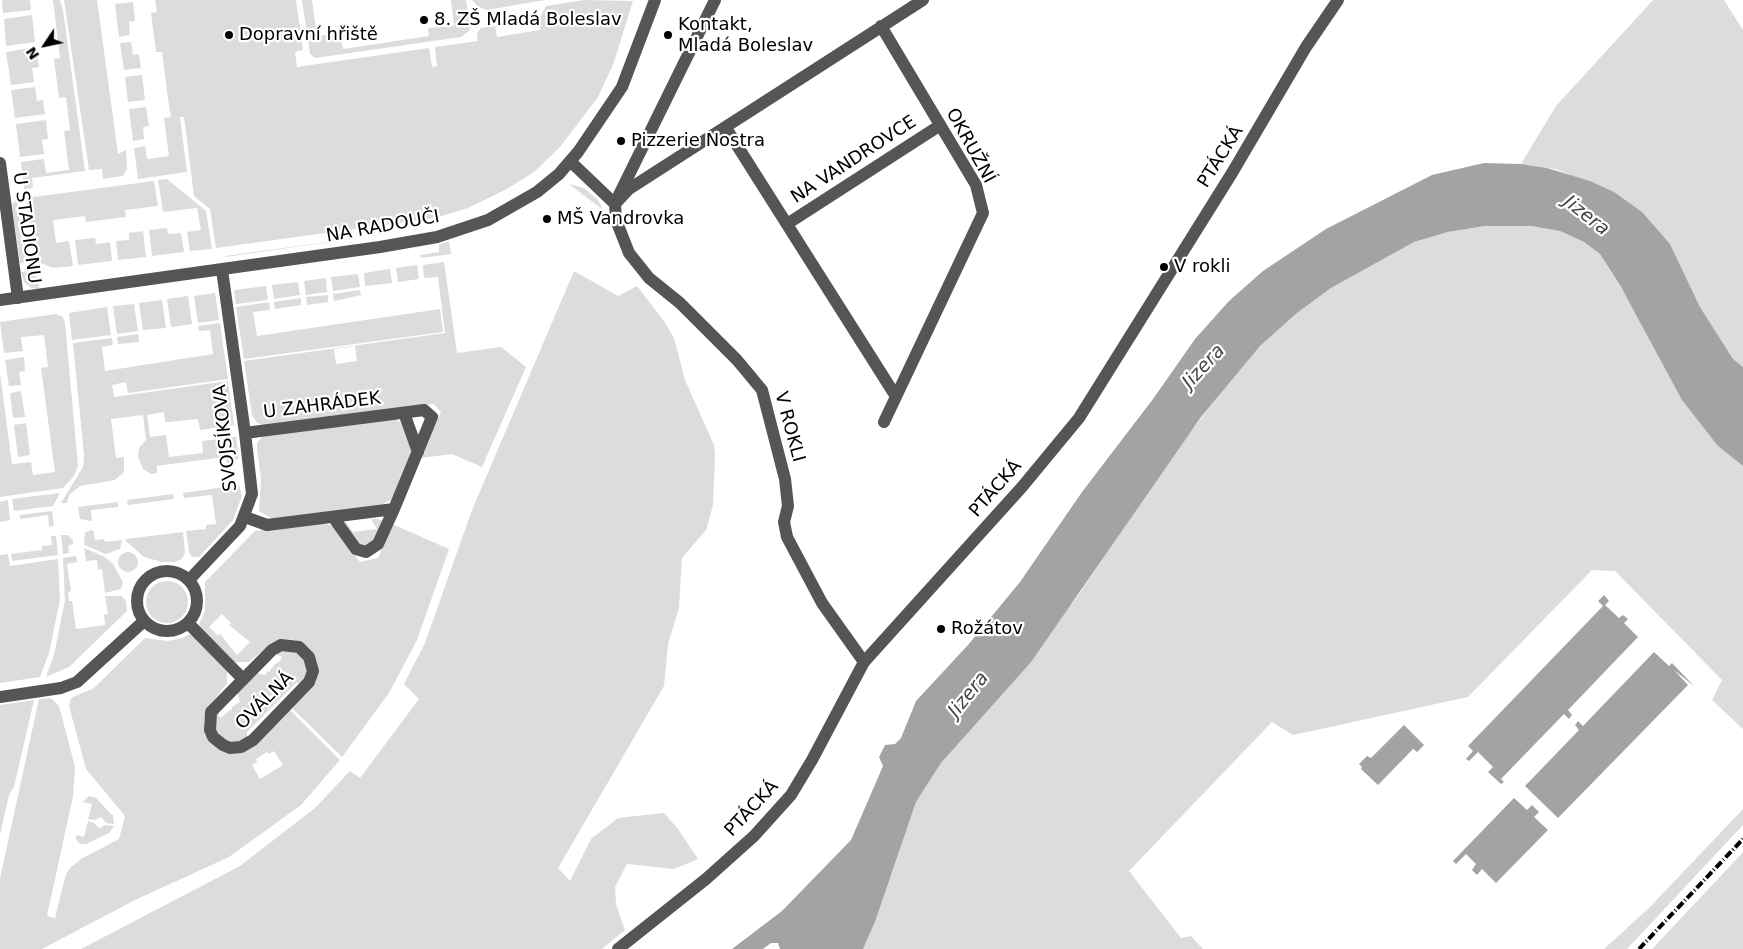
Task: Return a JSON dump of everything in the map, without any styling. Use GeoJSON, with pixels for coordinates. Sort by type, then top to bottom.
{"type":"FeatureCollection","features":[{"type":"Feature","properties":{"kind":"street","name":"NA RADOUČI"},"geometry":{"type":"LineString","coordinates":[[0,300],[380,247],[451,233],[488,220],[522,202],[551,181],[570,162],[617,96],[655,0]]}},
{"type":"Feature","properties":{"kind":"street"},"geometry":{"type":"LineString","coordinates":[[615,204],[715,0]]}},
{"type":"Feature","properties":{"kind":"street"},"geometry":{"type":"LineString","coordinates":[[615,204],[629,189],[923,0]]}},
{"type":"Feature","properties":{"kind":"street","name":"PTÁCKÁ"},"geometry":{"type":"LineString","coordinates":[[618,949],[706,879],[754,836],[791,795],[812,760],[864,662],[1022,487],[1079,418],[1241,159],[1306,47],[1338,0]]}},
{"type":"Feature","properties":{"kind":"street","name":"OKRUŽNÍ"},"geometry":{"type":"LineString","coordinates":[[881,26],[939,126],[976,185],[983,213],[895,395],[884,422]]}},
{"type":"Feature","properties":{"kind":"street","name":"NA VANDROVCE"},"geometry":{"type":"LineString","coordinates":[[787,224],[939,126]]}},
{"type":"Feature","properties":{"kind":"street"},"geometry":{"type":"LineString","coordinates":[[726,128],[895,395]]}},
{"type":"Feature","properties":{"kind":"street"},"geometry":{"type":"LineString","coordinates":[[570,162],[615,204]]}},
{"type":"Feature","properties":{"kind":"street","name":"U STADIONU"},"geometry":{"type":"LineString","coordinates":[[0,163],[18,298]]}},
{"type":"Feature","properties":{"kind":"street","name":"V ROKLI"},"geometry":{"type":"LineString","coordinates":[[615,204],[616,220],[629,253],[649,278],[680,303],[737,360],[762,390],[785,479],[788,506],[784,522],[786,537],[822,603],[864,662]]}},
{"type":"Feature","properties":{"kind":"street","name":"SVOJSÍKOVA"},"geometry":{"type":"LineString","coordinates":[[189,580],[235,534],[245,517],[252,494],[222,270]]}},
{"type":"Feature","properties":{"kind":"street","name":"U ZAHRÁDEK"},"geometry":{"type":"LineString","coordinates":[[245,433],[424,410],[432,417],[378,544],[366,552],[356,549],[333,517]]}},
{"type":"Feature","properties":{"kind":"street","name":"U ZAHRÁDEK"},"geometry":{"type":"LineString","coordinates":[[404,412],[418,452]]}},
{"type":"Feature","properties":{"kind":"street"},"geometry":{"type":"LineString","coordinates":[[245,517],[267,525],[394,509]]}},
{"type":"Feature","properties":{"kind":"street"},"geometry":{"type":"LineString","coordinates":[[173,571],[189,580],[195,590],[198,602],[195,613],[188,623],[178,630],[166,632],[154,629],[144,621],[138,610],[137,598],[141,586],[149,577],[160,572],[173,571]]}},
{"type":"Feature","properties":{"kind":"street"},"geometry":{"type":"LineString","coordinates":[[0,697],[60,688],[77,682],[144,621]]}},
{"type":"Feature","properties":{"kind":"street","name":"OVÁLNÁ"},"geometry":{"type":"LineString","coordinates":[[188,623],[242,678]]}},
{"type":"Feature","properties":{"kind":"street","name":"OVÁLNÁ"},"geometry":{"type":"LineString","coordinates":[[281,645],[299,647],[312,663],[312,676],[305,687],[253,740],[241,747],[230,748],[222,746],[213,737],[209,718],[215,706],[242,678],[272,650],[281,645]]}},
{"type":"Feature","properties":{"kind":"shaded area"},"geometry":{"type":"Polygon","coordinates":[[[2,0],[30,0],[31,10],[3,13],[2,0]]]}},
{"type":"Feature","properties":{"kind":"shaded area"},"geometry":{"type":"Polygon","coordinates":[[[53,0],[60,0],[63,10],[85,171],[32,178],[33,188],[24,189],[21,162],[44,159],[46,173],[69,170],[64,131],[70,130],[66,97],[59,98],[54,59],[60,58],[53,0]]]}},
{"type":"Feature","properties":{"kind":"shaded area"},"geometry":{"type":"Polygon","coordinates":[[[64,0],[97,0],[118,154],[126,150],[127,169],[123,176],[103,179],[102,169],[89,170],[64,0]]]}},
{"type":"Feature","properties":{"kind":"shaded area"},"geometry":{"type":"Polygon","coordinates":[[[155,0],[296,0],[303,50],[295,52],[297,67],[429,48],[432,67],[437,66],[435,47],[478,41],[477,33],[481,28],[495,26],[497,37],[540,30],[539,19],[546,6],[584,0],[633,1],[613,65],[598,97],[560,147],[534,172],[507,189],[468,208],[435,218],[216,248],[210,209],[194,196],[184,117],[180,117],[187,172],[138,179],[134,148],[145,146],[147,159],[169,156],[164,118],[171,117],[162,52],[156,52],[151,13],[157,12],[155,0]]]}},
{"type":"Feature","properties":{"kind":"shaded area"},"geometry":{"type":"Polygon","coordinates":[[[302,0],[312,0],[317,36],[340,33],[343,49],[429,36],[428,28],[454,26],[451,0],[466,0],[470,30],[461,37],[315,58],[310,54],[302,0]]]}},
{"type":"Feature","properties":{"kind":"shaded area"},"geometry":{"type":"Polygon","coordinates":[[[472,0],[545,0],[487,10],[478,7],[472,0]]]}},
{"type":"Feature","properties":{"kind":"shaded area"},"geometry":{"type":"Polygon","coordinates":[[[1653,0],[1724,0],[1743,30],[1743,367],[1733,359],[1700,307],[1670,244],[1614,192],[1555,169],[1521,164],[1556,106],[1653,0]]]}},
{"type":"Feature","properties":{"kind":"shaded area"},"geometry":{"type":"Polygon","coordinates":[[[133,2],[135,21],[129,22],[130,35],[119,37],[115,4],[133,2]]]}},
{"type":"Feature","properties":{"kind":"shaded area"},"geometry":{"type":"Polygon","coordinates":[[[32,15],[35,42],[6,46],[4,19],[32,15]]]}},
{"type":"Feature","properties":{"kind":"shaded area"},"geometry":{"type":"Polygon","coordinates":[[[131,42],[133,55],[139,54],[141,68],[124,70],[120,43],[131,42]]]}},
{"type":"Feature","properties":{"kind":"shaded area"},"geometry":{"type":"Polygon","coordinates":[[[36,47],[39,67],[32,68],[34,82],[11,85],[6,52],[36,47]]]}},
{"type":"Feature","properties":{"kind":"shaded area"},"geometry":{"type":"Polygon","coordinates":[[[142,75],[145,100],[128,102],[125,77],[142,75]]]}},
{"type":"Feature","properties":{"kind":"shaded area"},"geometry":{"type":"Polygon","coordinates":[[[35,87],[37,101],[43,100],[45,114],[15,118],[11,90],[35,87]]]}},
{"type":"Feature","properties":{"kind":"shaded area"},"geometry":{"type":"Polygon","coordinates":[[[146,107],[149,126],[143,127],[144,139],[133,141],[129,109],[146,107]]]}},
{"type":"Feature","properties":{"kind":"shaded area"},"geometry":{"type":"Polygon","coordinates":[[[46,120],[48,139],[42,140],[44,154],[20,157],[16,124],[46,120]]]}},
{"type":"Feature","properties":{"kind":"shaded area"},"geometry":{"type":"Polygon","coordinates":[[[167,179],[206,211],[212,249],[190,251],[187,232],[201,230],[197,208],[163,212],[158,180],[167,179]]]}},
{"type":"Feature","properties":{"kind":"shaded area"},"geometry":{"type":"Polygon","coordinates":[[[154,181],[158,206],[125,210],[126,217],[86,222],[85,216],[53,220],[56,243],[69,241],[73,266],[53,268],[41,263],[32,246],[26,198],[154,181]]]}},
{"type":"Feature","properties":{"kind":"shaded area"},"geometry":{"type":"Polygon","coordinates":[[[569,184],[584,188],[598,200],[603,210],[569,184]]]}},
{"type":"Feature","properties":{"kind":"shaded area"},"geometry":{"type":"Polygon","coordinates":[[[17,199],[22,243],[29,262],[20,263],[12,205],[17,199]]]}},
{"type":"Feature","properties":{"kind":"shaded area"},"geometry":{"type":"Polygon","coordinates":[[[1485,226],[1531,226],[1560,231],[1584,242],[1600,254],[1718,446],[1743,466],[1743,729],[1712,700],[1722,680],[1615,571],[1592,570],[1468,697],[1293,735],[1272,722],[1129,871],[1181,938],[1191,936],[1203,949],[863,949],[875,922],[916,802],[941,763],[984,714],[1077,597],[1175,452],[1229,382],[1260,346],[1297,313],[1331,288],[1414,242],[1448,232],[1485,226]]]}},
{"type":"Feature","properties":{"kind":"shaded area"},"geometry":{"type":"Polygon","coordinates":[[[436,227],[225,257],[225,256],[436,227]]]}},
{"type":"Feature","properties":{"kind":"shaded area"},"geometry":{"type":"Polygon","coordinates":[[[167,228],[168,234],[181,233],[184,252],[152,256],[149,230],[167,228]]]}},
{"type":"Feature","properties":{"kind":"shaded area"},"geometry":{"type":"Polygon","coordinates":[[[143,231],[146,257],[118,260],[116,241],[129,240],[129,233],[143,231]]]}},
{"type":"Feature","properties":{"kind":"shaded area"},"geometry":{"type":"Polygon","coordinates":[[[95,238],[96,244],[110,242],[112,261],[78,265],[75,240],[95,238]]]}},
{"type":"Feature","properties":{"kind":"shaded area"},"geometry":{"type":"Polygon","coordinates":[[[449,241],[451,254],[421,258],[420,255],[439,252],[439,245],[449,241]]]}},
{"type":"Feature","properties":{"kind":"shaded area"},"geometry":{"type":"Polygon","coordinates":[[[444,262],[457,353],[501,347],[526,367],[482,467],[452,454],[421,458],[441,412],[434,404],[267,426],[257,423],[252,415],[244,361],[445,333],[438,277],[424,278],[423,265],[444,262]],[[355,346],[334,349],[336,364],[357,361],[355,346]]]}},
{"type":"Feature","properties":{"kind":"shaded area"},"geometry":{"type":"Polygon","coordinates":[[[417,265],[419,279],[398,282],[396,268],[417,265]]]}},
{"type":"Feature","properties":{"kind":"shaded area"},"geometry":{"type":"Polygon","coordinates":[[[390,269],[392,283],[365,286],[364,273],[390,269]]]}},
{"type":"Feature","properties":{"kind":"shaded area"},"geometry":{"type":"Polygon","coordinates":[[[29,271],[38,278],[39,289],[31,288],[24,282],[21,272],[29,271]]]}},
{"type":"Feature","properties":{"kind":"shaded area"},"geometry":{"type":"Polygon","coordinates":[[[574,271],[618,296],[637,286],[664,321],[674,338],[685,380],[714,445],[715,456],[713,505],[706,530],[682,558],[679,608],[668,644],[664,686],[558,868],[570,881],[591,839],[618,818],[664,813],[678,829],[698,859],[674,869],[627,864],[615,887],[616,904],[625,930],[602,949],[81,949],[240,866],[315,808],[350,771],[360,778],[419,699],[404,684],[425,643],[472,510],[574,271]]]}},
{"type":"Feature","properties":{"kind":"shaded area"},"geometry":{"type":"Polygon","coordinates":[[[358,274],[360,287],[333,291],[331,277],[358,274]]]}},
{"type":"Feature","properties":{"kind":"shaded area"},"geometry":{"type":"Polygon","coordinates":[[[326,278],[327,292],[306,295],[304,281],[326,278]]]}},
{"type":"Feature","properties":{"kind":"shaded area"},"geometry":{"type":"Polygon","coordinates":[[[298,282],[300,295],[274,299],[272,285],[298,282]]]}},
{"type":"Feature","properties":{"kind":"shaded area"},"geometry":{"type":"Polygon","coordinates":[[[266,286],[268,300],[236,304],[234,290],[266,286]]]}},
{"type":"Feature","properties":{"kind":"shaded area"},"geometry":{"type":"Polygon","coordinates":[[[360,290],[361,295],[334,301],[333,294],[360,290]]]}},
{"type":"Feature","properties":{"kind":"shaded area"},"geometry":{"type":"Polygon","coordinates":[[[215,293],[219,320],[198,323],[194,296],[215,293]]]}},
{"type":"Feature","properties":{"kind":"shaded area"},"geometry":{"type":"Polygon","coordinates":[[[328,295],[328,302],[307,305],[306,297],[328,295]]]}},
{"type":"Feature","properties":{"kind":"shaded area"},"geometry":{"type":"Polygon","coordinates":[[[188,296],[192,324],[171,327],[167,299],[188,296]]]}},
{"type":"Feature","properties":{"kind":"shaded area"},"geometry":{"type":"Polygon","coordinates":[[[301,298],[301,305],[275,309],[274,302],[301,298]]]}},
{"type":"Feature","properties":{"kind":"shaded area"},"geometry":{"type":"Polygon","coordinates":[[[162,300],[166,328],[143,330],[139,303],[162,300]]]}},
{"type":"Feature","properties":{"kind":"shaded area"},"geometry":{"type":"Polygon","coordinates":[[[269,302],[270,310],[253,312],[257,336],[440,309],[443,332],[244,359],[236,307],[269,302]]]}},
{"type":"Feature","properties":{"kind":"shaded area"},"geometry":{"type":"Polygon","coordinates":[[[134,304],[138,331],[117,334],[113,306],[134,304]]]}},
{"type":"Feature","properties":{"kind":"shaded area"},"geometry":{"type":"Polygon","coordinates":[[[107,307],[111,335],[72,340],[69,313],[107,307]]]}},
{"type":"Feature","properties":{"kind":"shaded area"},"geometry":{"type":"Polygon","coordinates":[[[56,314],[63,317],[65,323],[78,466],[74,476],[63,488],[0,497],[0,373],[12,464],[31,462],[33,475],[55,472],[41,368],[48,367],[44,335],[21,337],[23,351],[4,353],[0,322],[56,314]]]}},
{"type":"Feature","properties":{"kind":"shaded area"},"geometry":{"type":"Polygon","coordinates":[[[220,323],[228,379],[128,393],[126,382],[112,385],[114,397],[228,381],[234,425],[200,430],[198,419],[165,422],[164,412],[147,415],[150,437],[166,435],[169,457],[203,453],[202,441],[236,437],[239,457],[228,465],[224,457],[157,466],[157,473],[151,474],[143,469],[138,457],[139,448],[146,440],[143,415],[111,419],[116,458],[124,457],[124,472],[115,480],[80,486],[69,495],[67,503],[61,503],[83,467],[84,455],[73,343],[112,338],[113,345],[102,347],[105,371],[213,354],[210,330],[199,331],[198,326],[220,323]]]}},
{"type":"Feature","properties":{"kind":"shaded area"},"geometry":{"type":"Polygon","coordinates":[[[138,334],[139,342],[118,344],[117,337],[138,334]]]}},
{"type":"Feature","properties":{"kind":"shaded area"},"geometry":{"type":"Polygon","coordinates":[[[24,357],[25,371],[19,372],[21,385],[9,386],[5,360],[24,357]]]}},
{"type":"Feature","properties":{"kind":"shaded area"},"geometry":{"type":"Polygon","coordinates":[[[21,391],[25,417],[13,418],[10,393],[21,391]]]}},
{"type":"Feature","properties":{"kind":"shaded area"},"geometry":{"type":"Polygon","coordinates":[[[395,419],[401,423],[412,451],[394,498],[381,505],[274,520],[259,511],[261,479],[257,443],[262,437],[395,419]]]}},
{"type":"Feature","properties":{"kind":"shaded area"},"geometry":{"type":"Polygon","coordinates":[[[26,423],[30,455],[18,457],[14,425],[26,423]]]}},
{"type":"Feature","properties":{"kind":"shaded area"},"geometry":{"type":"Polygon","coordinates":[[[239,485],[242,496],[233,520],[199,557],[192,557],[189,552],[186,531],[206,529],[206,525],[216,524],[212,495],[184,498],[183,493],[239,485]]]}},
{"type":"Feature","properties":{"kind":"shaded area"},"geometry":{"type":"Polygon","coordinates":[[[60,493],[53,506],[14,511],[12,499],[60,493]]]}},
{"type":"Feature","properties":{"kind":"shaded area"},"geometry":{"type":"Polygon","coordinates":[[[173,494],[174,499],[128,505],[127,500],[173,494]]]}},
{"type":"Feature","properties":{"kind":"shaded area"},"geometry":{"type":"Polygon","coordinates":[[[8,500],[10,520],[0,522],[0,502],[8,500]]]}},
{"type":"Feature","properties":{"kind":"shaded area"},"geometry":{"type":"Polygon","coordinates":[[[118,502],[118,507],[91,510],[92,521],[80,519],[78,507],[118,502]]]}},
{"type":"Feature","properties":{"kind":"shaded area"},"geometry":{"type":"Polygon","coordinates":[[[52,511],[54,526],[49,527],[48,515],[20,519],[20,515],[52,511]]]}},
{"type":"Feature","properties":{"kind":"shaded area"},"geometry":{"type":"Polygon","coordinates":[[[371,519],[379,519],[383,522],[375,542],[362,548],[344,522],[353,532],[377,529],[371,519]]]}},
{"type":"Feature","properties":{"kind":"shaded area"},"geometry":{"type":"Polygon","coordinates":[[[323,522],[334,527],[360,562],[378,558],[392,524],[449,549],[417,640],[389,693],[342,757],[292,708],[316,681],[317,662],[308,647],[295,640],[282,639],[270,644],[249,662],[235,662],[204,632],[199,624],[205,611],[205,582],[255,531],[323,522]],[[222,614],[209,627],[218,636],[220,634],[237,655],[250,642],[229,625],[231,623],[222,614]]]}},
{"type":"Feature","properties":{"kind":"shaded area"},"geometry":{"type":"Polygon","coordinates":[[[93,530],[95,540],[104,539],[105,542],[122,540],[120,549],[106,554],[84,545],[85,532],[93,530]]]}},
{"type":"Feature","properties":{"kind":"shaded area"},"geometry":{"type":"Polygon","coordinates":[[[183,532],[185,552],[182,559],[175,562],[162,562],[144,557],[126,541],[126,539],[183,532]]]}},
{"type":"Feature","properties":{"kind":"shaded area"},"geometry":{"type":"Polygon","coordinates":[[[61,535],[68,535],[73,541],[73,544],[68,546],[69,553],[63,554],[61,535]]]}},
{"type":"Feature","properties":{"kind":"shaded area"},"geometry":{"type":"Polygon","coordinates":[[[51,536],[56,536],[58,555],[12,561],[11,554],[42,550],[42,546],[52,545],[51,536]]]}},
{"type":"Feature","properties":{"kind":"shaded area"},"geometry":{"type":"Polygon","coordinates":[[[84,548],[105,557],[113,564],[123,582],[121,589],[105,593],[102,569],[98,570],[97,560],[86,561],[84,548]]]}},
{"type":"Feature","properties":{"kind":"shaded area"},"geometry":{"type":"Polygon","coordinates":[[[128,552],[135,555],[138,562],[135,569],[128,572],[121,569],[118,562],[121,555],[128,552]]]}},
{"type":"Feature","properties":{"kind":"shaded area"},"geometry":{"type":"Polygon","coordinates":[[[8,554],[10,566],[58,559],[60,600],[49,653],[40,677],[0,683],[0,555],[8,554]]]}},
{"type":"Feature","properties":{"kind":"shaded area"},"geometry":{"type":"Polygon","coordinates":[[[76,556],[77,562],[67,564],[71,591],[68,592],[69,601],[72,601],[76,629],[105,625],[104,615],[108,614],[105,596],[122,596],[126,601],[127,611],[69,667],[46,677],[54,655],[65,600],[63,558],[76,556]]]}},
{"type":"Feature","properties":{"kind":"shaded area"},"geometry":{"type":"Polygon","coordinates":[[[171,581],[179,584],[185,590],[188,602],[185,614],[179,620],[163,623],[155,620],[149,614],[146,598],[149,590],[155,584],[171,581]]]}},
{"type":"Feature","properties":{"kind":"shaded area"},"geometry":{"type":"Polygon","coordinates":[[[189,634],[194,636],[227,670],[227,684],[208,707],[204,726],[229,752],[290,710],[340,760],[301,805],[229,857],[135,900],[42,949],[0,949],[0,878],[39,699],[51,698],[59,706],[75,767],[73,796],[47,916],[55,918],[66,874],[70,868],[81,859],[119,839],[125,816],[86,769],[69,706],[71,698],[94,688],[145,638],[168,641],[183,638],[189,634]],[[274,751],[269,754],[267,752],[256,759],[257,762],[252,765],[260,779],[283,765],[274,751]]]}},
{"type":"Feature","properties":{"kind":"shaded area"},"geometry":{"type":"Polygon","coordinates":[[[281,651],[297,652],[305,660],[307,670],[302,683],[296,683],[247,732],[247,738],[234,743],[219,737],[214,723],[218,712],[220,718],[240,702],[237,692],[256,673],[266,675],[267,671],[269,672],[280,661],[282,657],[276,654],[281,651]]]}},
{"type":"Feature","properties":{"kind":"shaded area"},"geometry":{"type":"Polygon","coordinates":[[[34,700],[14,787],[9,795],[0,835],[0,705],[34,700]]]}},
{"type":"Feature","properties":{"kind":"shaded area"},"geometry":{"type":"Polygon","coordinates":[[[89,796],[96,798],[113,816],[114,824],[106,823],[101,817],[95,820],[88,819],[92,804],[83,802],[89,796]]]}},
{"type":"Feature","properties":{"kind":"shaded area"},"geometry":{"type":"Polygon","coordinates":[[[1743,809],[1743,825],[1627,949],[1604,949],[1649,908],[1743,809]]]}},
{"type":"Feature","properties":{"kind":"shaded area"},"geometry":{"type":"Polygon","coordinates":[[[88,821],[94,823],[99,828],[105,825],[114,826],[109,833],[86,844],[80,844],[76,839],[76,835],[84,837],[88,821]]]}},
{"type":"Feature","properties":{"kind":"shaded area"},"geometry":{"type":"Polygon","coordinates":[[[1743,852],[1743,949],[1652,949],[1717,880],[1743,852]]]}},
{"type":"Feature","properties":{"kind":"water","name":"Jizera"},"geometry":{"type":"Polygon","coordinates":[[[1484,163],[1521,164],[1547,168],[1590,181],[1614,192],[1642,212],[1670,244],[1700,307],[1733,359],[1743,367],[1743,466],[1718,446],[1682,400],[1621,287],[1600,254],[1584,242],[1560,231],[1531,226],[1485,226],[1448,232],[1414,242],[1331,288],[1297,313],[1260,346],[1201,417],[1031,662],[941,763],[916,802],[875,922],[863,949],[780,949],[778,943],[771,943],[763,949],[732,949],[782,911],[851,840],[883,766],[879,757],[885,745],[895,744],[901,738],[916,701],[968,645],[1020,582],[1082,492],[1153,399],[1195,339],[1229,301],[1263,271],[1326,229],[1432,175],[1484,163]]]}},
{"type":"Feature","properties":{"kind":"water"},"geometry":{"type":"Polygon","coordinates":[[[1604,595],[1609,601],[1605,605],[1619,618],[1623,615],[1628,619],[1624,623],[1638,637],[1568,710],[1572,715],[1569,719],[1564,714],[1501,779],[1504,782],[1501,784],[1488,772],[1493,767],[1478,752],[1469,761],[1466,759],[1473,751],[1468,746],[1603,606],[1598,601],[1604,595]]]}},
{"type":"Feature","properties":{"kind":"water"},"geometry":{"type":"Polygon","coordinates":[[[1654,652],[1669,666],[1672,663],[1694,686],[1674,670],[1688,685],[1558,818],[1525,786],[1579,730],[1575,725],[1578,721],[1583,726],[1654,652]]]}},
{"type":"Feature","properties":{"kind":"water"},"geometry":{"type":"Polygon","coordinates":[[[1404,725],[1424,745],[1417,752],[1413,749],[1378,785],[1361,769],[1362,767],[1359,764],[1367,756],[1371,758],[1404,725]]]}},
{"type":"Feature","properties":{"kind":"water"},"geometry":{"type":"Polygon","coordinates":[[[1514,798],[1527,810],[1532,805],[1539,812],[1534,817],[1548,830],[1496,883],[1482,869],[1477,875],[1472,870],[1476,864],[1466,854],[1456,864],[1453,861],[1514,798]]]}},
{"type":"Feature","properties":{"kind":"railway"},"geometry":{"type":"LineString","coordinates":[[1639,949],[1743,839]]}},
{"type":"Feature","properties":{"kind":"place","name":"8. ZŠ Mladá Boleslav"},"geometry":{"type":"Point","coordinates":[424,20]}},
{"type":"Feature","properties":{"kind":"place","name":"Dopravní hřiště"},"geometry":{"type":"Point","coordinates":[229,35]}},
{"type":"Feature","properties":{"kind":"place","name":"Kontakt, Mladá Boleslav"},"geometry":{"type":"Point","coordinates":[668,35]}},
{"type":"Feature","properties":{"kind":"place","name":"Pizzerie Nostra"},"geometry":{"type":"Point","coordinates":[621,141]}},
{"type":"Feature","properties":{"kind":"place","name":"MŠ Vandrovka"},"geometry":{"type":"Point","coordinates":[547,219]}},
{"type":"Feature","properties":{"kind":"place","name":"V rokli"},"geometry":{"type":"Point","coordinates":[1164,267]}},
{"type":"Feature","properties":{"kind":"place","name":"Rožátov"},"geometry":{"type":"Point","coordinates":[941,629]}}]}
